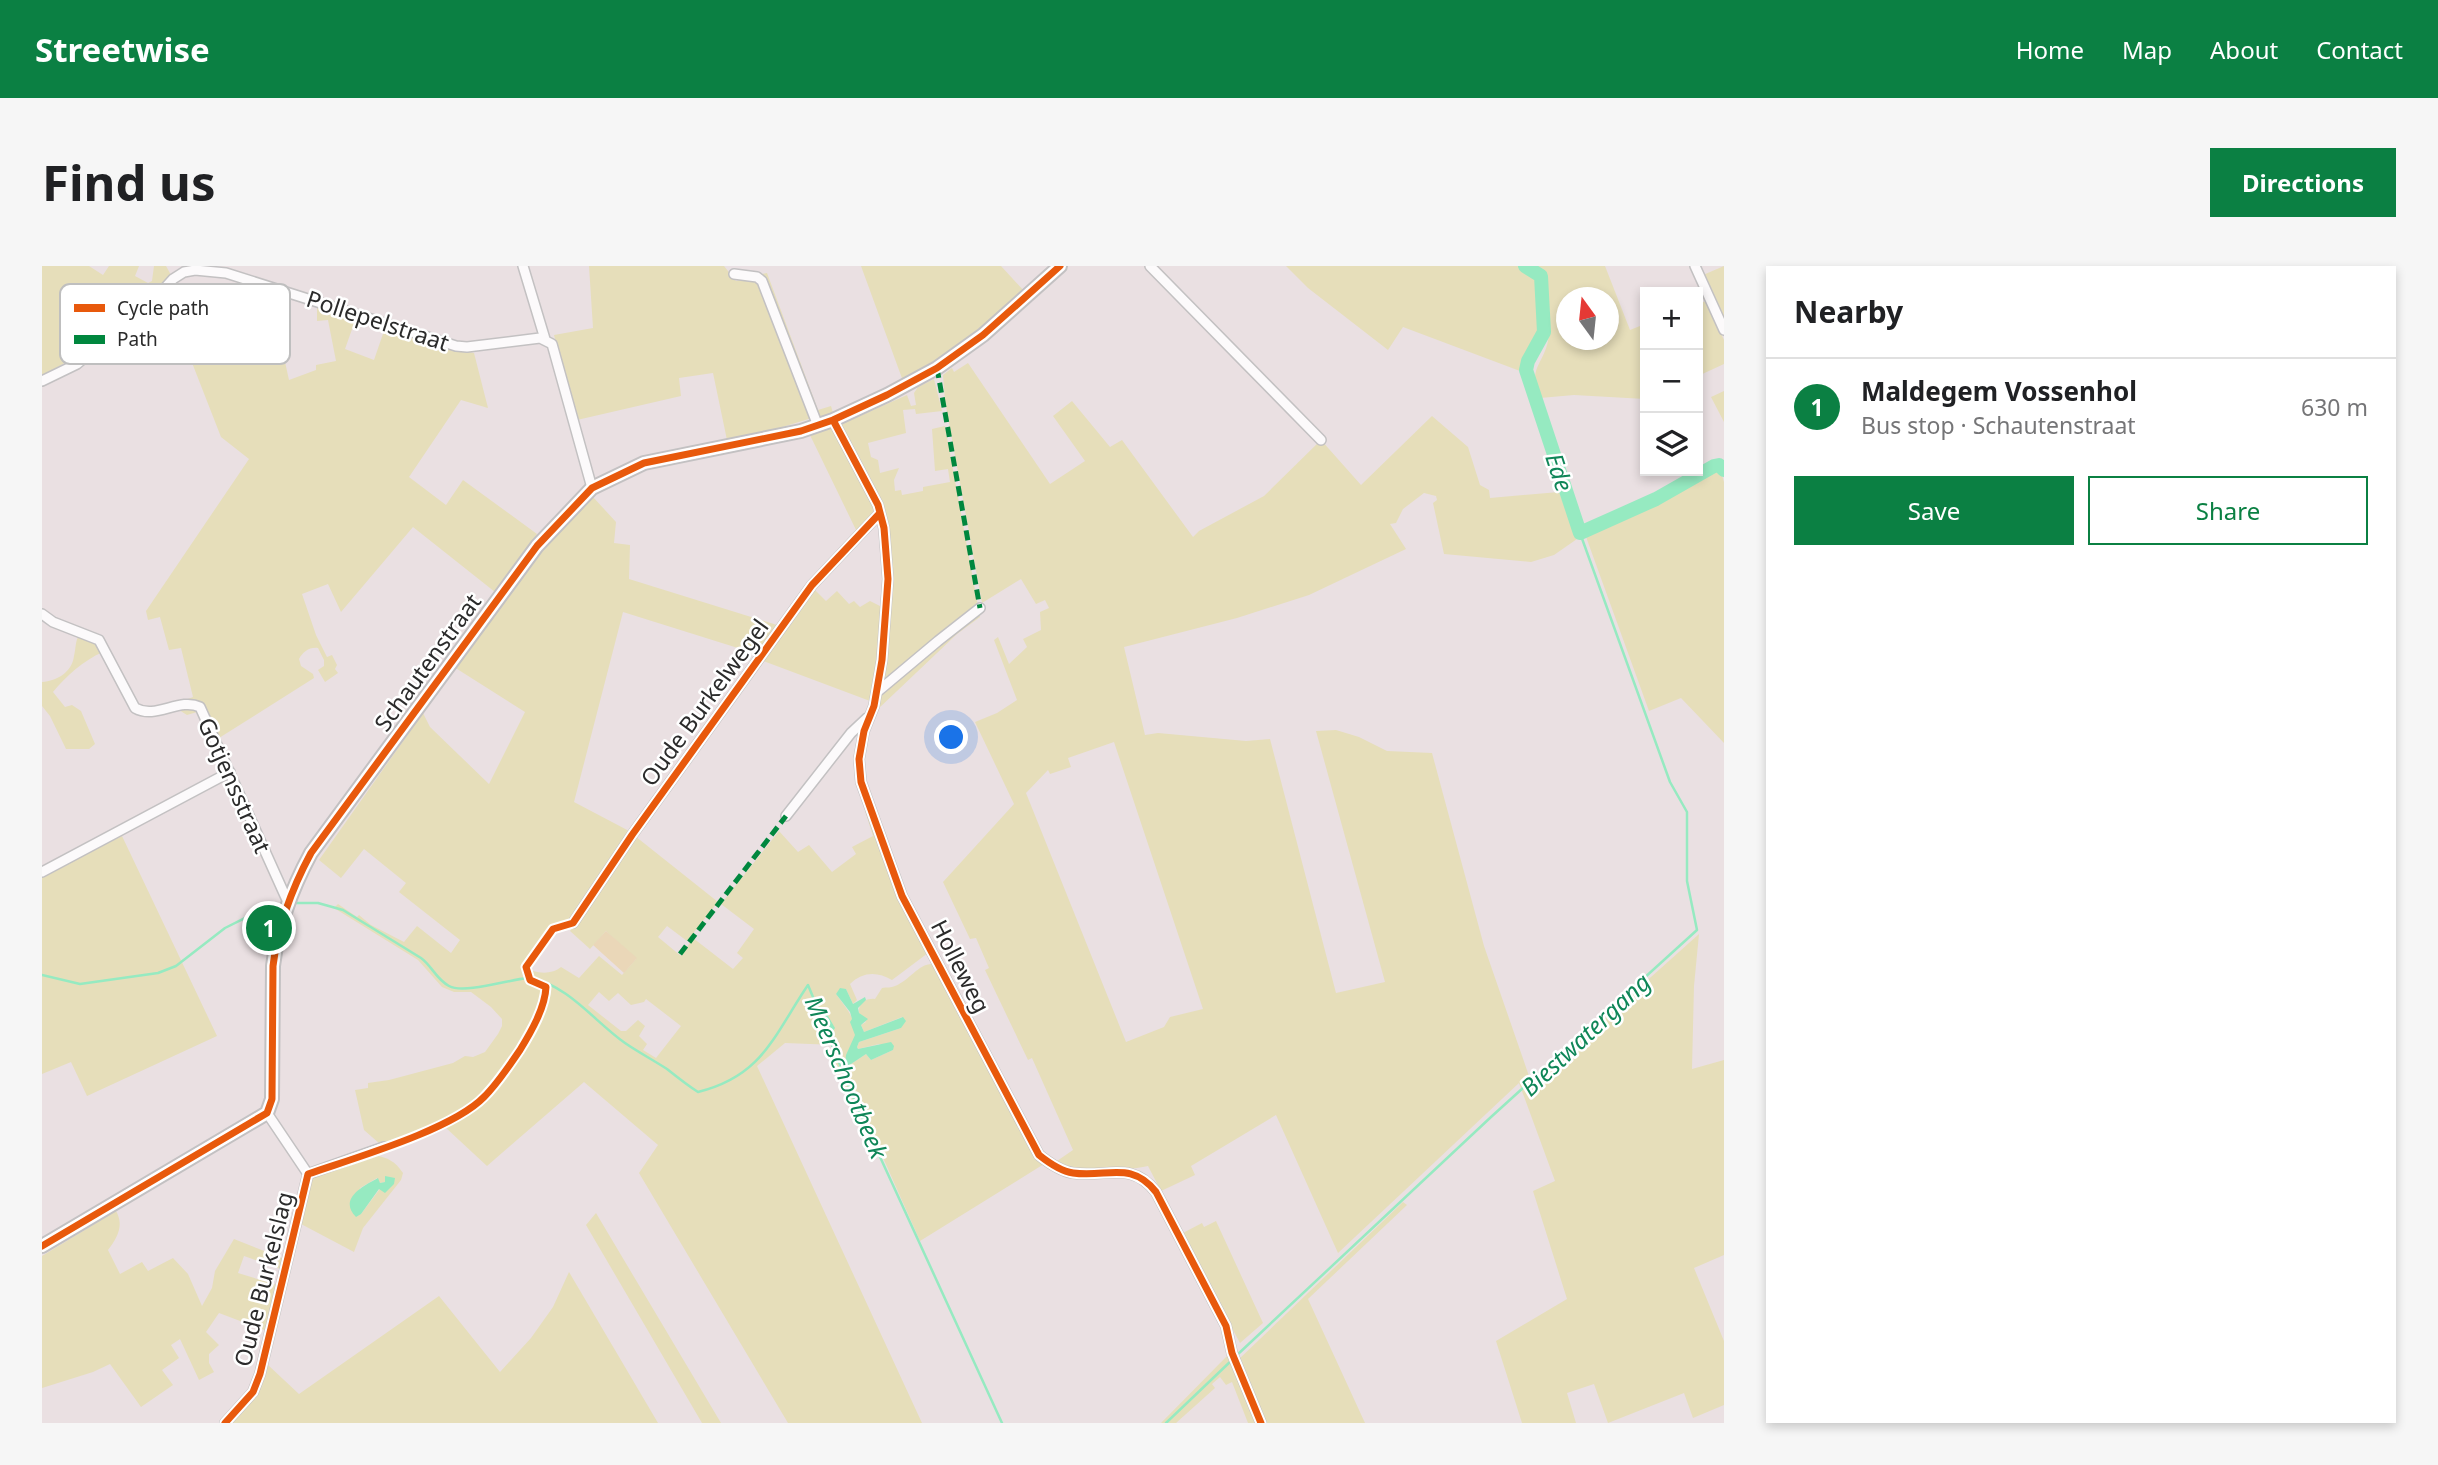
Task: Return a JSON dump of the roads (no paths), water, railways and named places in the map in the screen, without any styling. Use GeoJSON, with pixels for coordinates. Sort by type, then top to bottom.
{"type":"FeatureCollection","features":[{"type":"Feature","properties":{"kind":"street"},"geometry":{"type":"LineString","coordinates":[[523,266],[545,339],[552,344],[592,488]]}},
{"type":"Feature","properties":{"kind":"street","name":"Schautenstraat"},"geometry":{"type":"LineString","coordinates":[[267,1113],[272,1099],[273,966],[278,932],[287,900],[312,853],[537,546],[562,517],[592,488],[644,463],[818,426],[887,395],[937,368],[983,335],[1060,266]]}},
{"type":"Feature","properties":{"kind":"street"},"geometry":{"type":"LineString","coordinates":[[1150,266],[1321,440]]}},
{"type":"Feature","properties":{"kind":"street"},"geometry":{"type":"LineString","coordinates":[[1695,266],[1724,330]]}},
{"type":"Feature","properties":{"kind":"street","name":"Pollepelstraat"},"geometry":{"type":"LineString","coordinates":[[169,284],[184,272],[195,270],[226,272],[263,284]]}},
{"type":"Feature","properties":{"kind":"street"},"geometry":{"type":"LineString","coordinates":[[734,274],[757,277],[762,281],[818,426]]}},
{"type":"Feature","properties":{"kind":"street","name":"Pollepelstraat"},"geometry":{"type":"LineString","coordinates":[[290,293],[456,346],[545,339]]}},
{"type":"Feature","properties":{"kind":"street","name":"Pollepelstraat"},"geometry":{"type":"LineString","coordinates":[[42,381],[77,364]]}},
{"type":"Feature","properties":{"kind":"street","name":"Holleweg"},"geometry":{"type":"LineString","coordinates":[[833,420],[878,505],[884,528],[888,579],[882,660],[859,759],[861,782],[901,896],[1039,1155],[1053,1166],[1072,1173],[1132,1174],[1146,1180],[1156,1192],[1226,1326],[1234,1356],[1261,1423]]}},
{"type":"Feature","properties":{"kind":"street","name":"Oude Burkelwegel"},"geometry":{"type":"LineString","coordinates":[[573,923],[632,835],[812,585],[880,513]]}},
{"type":"Feature","properties":{"kind":"street"},"geometry":{"type":"LineString","coordinates":[[876,693],[980,608]]}},
{"type":"Feature","properties":{"kind":"street","name":"Gotjensstraat"},"geometry":{"type":"LineString","coordinates":[[42,614],[53,622],[99,640],[135,708],[149,712],[188,704],[200,707],[287,900]]}},
{"type":"Feature","properties":{"kind":"street"},"geometry":{"type":"LineString","coordinates":[[786,817],[851,733],[870,716]]}},
{"type":"Feature","properties":{"kind":"street"},"geometry":{"type":"LineString","coordinates":[[42,872],[230,772]]}},
{"type":"Feature","properties":{"kind":"street"},"geometry":{"type":"LineString","coordinates":[[42,1246],[267,1113]]}},
{"type":"Feature","properties":{"kind":"street","name":"Oude Burkelslag"},"geometry":{"type":"LineString","coordinates":[[225,1423],[253,1392],[260,1374],[308,1174],[267,1113]]}},
{"type":"Feature","properties":{"kind":"street"},"geometry":{"type":"LineString","coordinates":[[308,1174],[384,1147]]}},
{"type":"Feature","properties":{"kind":"waterway","name":"Ede"},"geometry":{"type":"LineString","coordinates":[[1525,266],[1541,276],[1544,332],[1526,370],[1580,533],[1656,499],[1714,466],[1719,465],[1724,470]]}},
{"type":"Feature","properties":{"kind":"waterway","name":"Biestwatergang"},"geometry":{"type":"LineString","coordinates":[[1237,1355],[1491,1117],[1697,930],[1687,881],[1687,812],[1670,782],[1580,533]]}},
{"type":"Feature","properties":{"kind":"waterway","name":"Meerschootbeek"},"geometry":{"type":"LineString","coordinates":[[296,903],[318,903],[343,910],[421,958],[449,986],[475,988],[527,978]]}},
{"type":"Feature","properties":{"kind":"waterway","name":"Meerschootbeek"},"geometry":{"type":"LineString","coordinates":[[42,975],[80,984],[158,973],[176,966],[225,928],[265,908]]}},
{"type":"Feature","properties":{"kind":"waterway","name":"Meerschootbeek"},"geometry":{"type":"LineString","coordinates":[[531,978],[545,982],[570,997],[614,1035],[698,1092],[738,1076],[752,1064],[775,1037],[808,985],[820,1014]]}},
{"type":"Feature","properties":{"kind":"waterway","name":"Meerschootbeek"},"geometry":{"type":"LineString","coordinates":[[827,1033],[859,1111],[1002,1423]]}},
{"type":"Feature","properties":{"kind":"waterway","name":"Biestwatergang"},"geometry":{"type":"LineString","coordinates":[[1166,1423],[1232,1360]]}},
{"type":"Feature","properties":{"kind":"place","name":"Maldegem Vossenhol"},"geometry":{"type":"Point","coordinates":[269,928]}}]}
